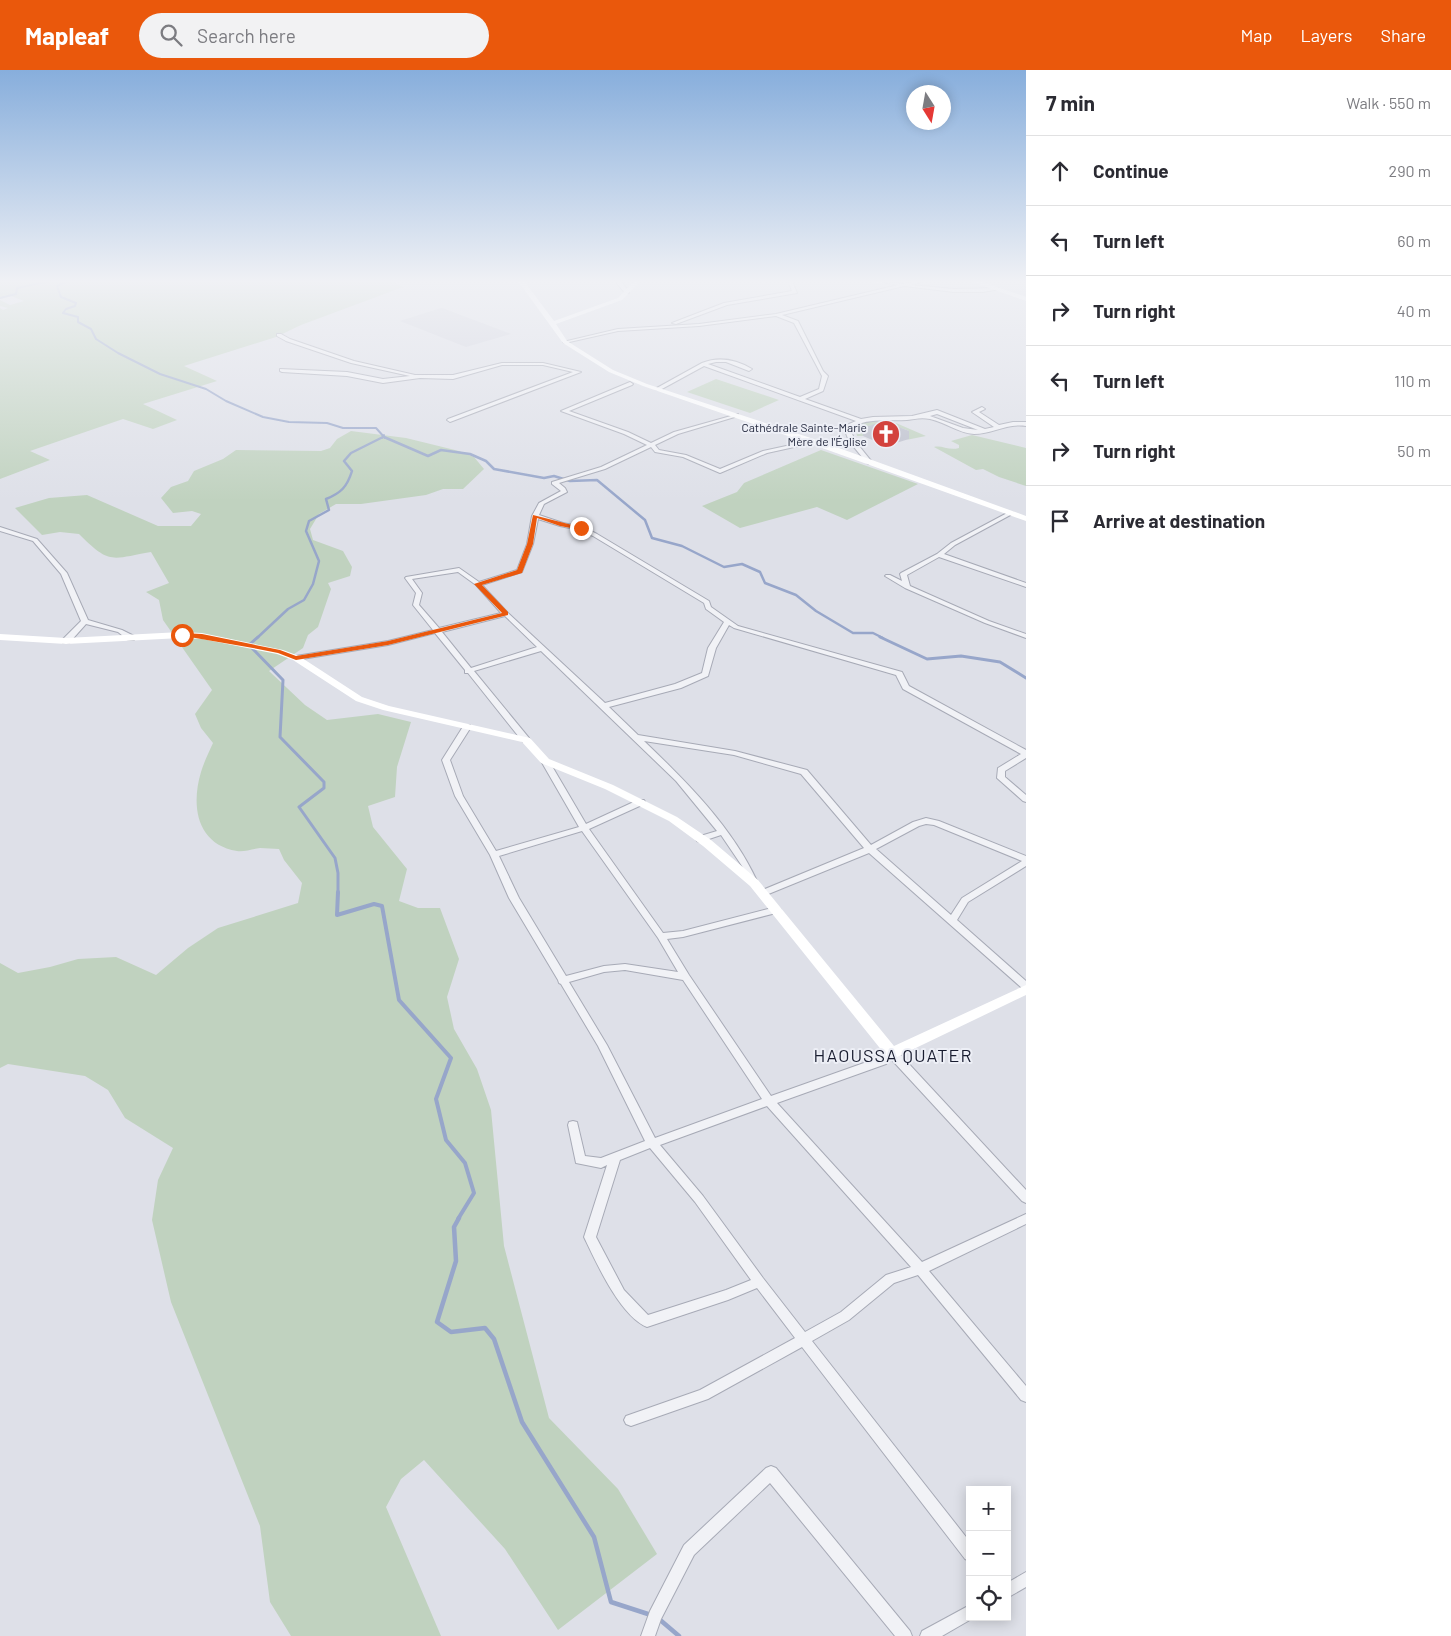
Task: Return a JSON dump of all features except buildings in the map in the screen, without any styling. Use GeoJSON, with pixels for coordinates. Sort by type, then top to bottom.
{"type":"FeatureCollection","features":[{"type":"Feature","properties":{"kind":"street"},"geometry":{"type":"LineString","coordinates":[[330,354],[354,362],[420,376]]}},
{"type":"Feature","properties":{"kind":"street"},"geometry":{"type":"LineString","coordinates":[[584,354],[610,371],[658,390],[814,442],[1026,519]]}},
{"type":"Feature","properties":{"kind":"street"},"geometry":{"type":"LineString","coordinates":[[800,399],[821,390],[825,376],[820,371],[812,354]]}},
{"type":"Feature","properties":{"kind":"street"},"geometry":{"type":"LineString","coordinates":[[658,390],[715,359],[721,359],[749,368]]}},
{"type":"Feature","properties":{"kind":"street"},"geometry":{"type":"LineString","coordinates":[[282,370],[347,374],[383,381],[420,376],[454,377],[502,364],[543,364],[578,372],[450,420]]}},
{"type":"Feature","properties":{"kind":"street"},"geometry":{"type":"LineString","coordinates":[[704,364],[859,420]]}},
{"type":"Feature","properties":{"kind":"street"},"geometry":{"type":"LineString","coordinates":[[630,384],[564,411],[652,444],[656,451],[684,456],[720,472],[765,452],[814,442]]}},
{"type":"Feature","properties":{"kind":"street"},"geometry":{"type":"LineString","coordinates":[[982,409],[975,412],[999,428]]}},
{"type":"Feature","properties":{"kind":"street"},"geometry":{"type":"LineString","coordinates":[[478,584],[520,571],[530,544],[535,516],[542,503],[564,492],[563,489],[554,483],[603,468],[676,432],[736,415]]}},
{"type":"Feature","properties":{"kind":"street"},"geometry":{"type":"LineString","coordinates":[[869,462],[852,441],[848,431],[850,425],[859,420],[922,416],[966,431],[986,431],[1017,422],[1026,424]]}},
{"type":"Feature","properties":{"kind":"street"},"geometry":{"type":"LineString","coordinates":[[1012,514],[953,544],[939,555],[903,574],[888,576],[907,587],[987,622],[1026,636]]}},
{"type":"Feature","properties":{"kind":"street"},"geometry":{"type":"LineString","coordinates":[[535,516],[562,525],[581,528],[595,535],[707,602],[708,608],[728,620],[736,628],[899,674],[906,687],[1026,754],[1001,770],[1001,778],[1026,799]]}},
{"type":"Feature","properties":{"kind":"street"},"geometry":{"type":"LineString","coordinates":[[0,529],[35,540],[64,573],[86,621],[120,631],[131,638]]}},
{"type":"Feature","properties":{"kind":"street"},"geometry":{"type":"LineString","coordinates":[[939,555],[1026,585]]}},
{"type":"Feature","properties":{"kind":"street"},"geometry":{"type":"LineString","coordinates":[[754,883],[746,866],[723,832],[679,779],[506,614],[478,584],[459,570],[408,578],[419,593],[416,605],[468,671],[545,761],[584,828],[661,936],[686,977],[769,1101],[920,1270],[1026,1396]]}},
{"type":"Feature","properties":{"kind":"street"},"geometry":{"type":"LineString","coordinates":[[903,574],[907,587]]}},
{"type":"Feature","properties":{"kind":"street"},"geometry":{"type":"LineString","coordinates":[[296,658],[388,643],[506,614]]}},
{"type":"Feature","properties":{"kind":"street"},"geometry":{"type":"LineString","coordinates":[[604,706],[678,686],[705,674],[712,648],[728,620]]}},
{"type":"Feature","properties":{"kind":"street"},"geometry":{"type":"LineString","coordinates":[[66,641],[86,621]]}},
{"type":"Feature","properties":{"kind":"street"},"geometry":{"type":"LineString","coordinates":[[0,637],[66,641],[195,636],[253,646],[296,658],[359,699],[386,708],[526,740]]}},
{"type":"Feature","properties":{"kind":"street"},"geometry":{"type":"LineString","coordinates":[[468,671],[543,648]]}},
{"type":"Feature","properties":{"kind":"street"},"geometry":{"type":"LineString","coordinates":[[467,727],[446,760],[459,796],[494,855],[514,898],[602,1045],[652,1143],[699,1199],[759,1282],[966,1549]]}},
{"type":"Feature","properties":{"kind":"street"},"geometry":{"type":"LineString","coordinates":[[573,1125],[580,1160],[601,1163],[882,1061],[892,1053],[1026,988],[870,849],[804,772],[735,753],[636,737]]}},
{"type":"Feature","properties":{"kind":"street"},"geometry":{"type":"LineString","coordinates":[[545,761],[641,802],[672,819],[754,883],[892,1053],[1026,1198]]}},
{"type":"Feature","properties":{"kind":"street"},"geometry":{"type":"LineString","coordinates":[[494,855],[584,828],[641,802]]}},
{"type":"Feature","properties":{"kind":"street"},"geometry":{"type":"LineString","coordinates":[[763,893],[870,849],[916,824],[926,821],[936,823],[1026,860]]}},
{"type":"Feature","properties":{"kind":"street"},"geometry":{"type":"LineString","coordinates":[[700,839],[723,832]]}},
{"type":"Feature","properties":{"kind":"street"},"geometry":{"type":"LineString","coordinates":[[951,922],[965,900],[1026,860]]}},
{"type":"Feature","properties":{"kind":"street"},"geometry":{"type":"LineString","coordinates":[[661,936],[683,934],[776,910]]}},
{"type":"Feature","properties":{"kind":"street"},"geometry":{"type":"LineString","coordinates":[[562,981],[604,969],[625,967],[686,977]]}},
{"type":"Feature","properties":{"kind":"street"},"geometry":{"type":"LineString","coordinates":[[615,1158],[590,1237],[620,1294],[642,1319],[647,1322],[728,1295],[759,1282]]}},
{"type":"Feature","properties":{"kind":"street"},"geometry":{"type":"LineString","coordinates":[[631,1420],[703,1395],[845,1316],[890,1279],[920,1270],[1026,1219]]}},
{"type":"Feature","properties":{"kind":"street"},"geometry":{"type":"LineString","coordinates":[[648,1636],[655,1616],[689,1550],[771,1473],[905,1636]]}},
{"type":"Feature","properties":{"kind":"street"},"geometry":{"type":"LineString","coordinates":[[1011,1589],[1026,1580]]}},
{"type":"Feature","properties":{"kind":"street"},"geometry":{"type":"LineString","coordinates":[[927,1636],[966,1614]]}},
{"type":"Feature","properties":{"kind":"green space"},"geometry":{"type":"Polygon","coordinates":[[[0,354],[222,354],[184,366],[217,381],[143,404],[177,420],[153,429],[123,419],[30,451],[50,460],[0,479],[0,354]]]}},
{"type":"Feature","properties":{"kind":"green space"},"geometry":{"type":"Polygon","coordinates":[[[716,379],[779,400],[750,413],[687,392],[716,379]]]}},
{"type":"Feature","properties":{"kind":"green space"},"geometry":{"type":"Polygon","coordinates":[[[867,421],[896,423],[926,436],[906,440],[909,439],[909,431],[891,425],[880,424],[862,428],[863,436],[857,436],[855,425],[867,421]]]}},
{"type":"Feature","properties":{"kind":"green space"},"geometry":{"type":"Polygon","coordinates":[[[351,431],[406,438],[459,451],[474,457],[484,469],[463,489],[443,489],[426,495],[361,504],[336,504],[319,514],[310,529],[313,540],[343,551],[352,567],[350,576],[328,583],[331,589],[318,627],[308,635],[303,648],[269,671],[305,705],[327,720],[378,714],[411,722],[397,767],[395,797],[368,806],[373,827],[407,869],[399,901],[418,908],[440,908],[459,959],[447,997],[454,1029],[477,1069],[491,1110],[504,1246],[549,1418],[618,1489],[657,1554],[558,1630],[505,1549],[424,1460],[401,1479],[386,1507],[441,1636],[291,1636],[270,1602],[260,1526],[171,1302],[152,1220],[158,1180],[173,1148],[125,1118],[108,1090],[85,1076],[8,1064],[0,1068],[0,963],[18,973],[78,959],[116,957],[156,975],[188,948],[218,928],[298,903],[302,883],[284,860],[279,849],[260,848],[237,851],[223,847],[205,832],[197,810],[198,785],[202,768],[213,743],[201,728],[195,714],[212,690],[163,620],[159,600],[146,592],[169,583],[151,552],[119,558],[112,557],[98,551],[79,534],[60,532],[42,535],[15,508],[49,498],[87,495],[158,526],[191,526],[201,514],[192,511],[173,513],[161,498],[171,487],[188,481],[194,471],[223,459],[236,450],[321,451],[330,448],[337,439],[351,431]]]}},
{"type":"Feature","properties":{"kind":"green space"},"geometry":{"type":"Polygon","coordinates":[[[972,435],[1026,448],[1026,486],[999,477],[983,469],[976,470],[934,447],[959,448],[959,445],[951,441],[972,435]]]}},
{"type":"Feature","properties":{"kind":"green space"},"geometry":{"type":"Polygon","coordinates":[[[821,450],[918,484],[847,520],[817,507],[740,528],[702,506],[737,492],[744,483],[821,450]]]}},
{"type":"Feature","properties":{"kind":"waterway"},"geometry":{"type":"LineString","coordinates":[[120,354],[160,374],[206,389],[226,401],[263,417],[289,422],[327,423],[343,428],[376,428],[383,436]]}},
{"type":"Feature","properties":{"kind":"waterway"},"geometry":{"type":"LineString","coordinates":[[257,638],[288,609],[304,600],[313,584],[319,561],[306,531],[309,521],[329,510],[326,499],[340,492],[346,485],[352,471],[344,461],[351,453],[382,437]]}},
{"type":"Feature","properties":{"kind":"waterway"},"geometry":{"type":"LineString","coordinates":[[384,437],[428,456],[441,450],[470,454],[486,461],[494,469],[544,478],[554,476],[570,481],[597,480],[645,520],[652,538],[682,546],[724,567],[742,564],[760,572],[765,583],[796,595],[816,611],[853,633],[873,633],[883,638]]}},
{"type":"Feature","properties":{"kind":"waterway"},"geometry":{"type":"LineString","coordinates":[[258,637],[249,645],[283,680],[280,737],[324,782],[324,788],[299,807],[335,858],[338,873],[338,892]]}},
{"type":"Feature","properties":{"kind":"waterway"},"geometry":{"type":"LineString","coordinates":[[880,637],[927,659],[961,656],[1000,662],[1026,678]]}},
{"type":"Feature","properties":{"kind":"waterway"},"geometry":{"type":"LineString","coordinates":[[338,892],[337,915],[374,904],[382,906],[399,1000],[451,1058],[436,1099],[446,1140],[465,1163],[474,1193],[458,1219]]}},
{"type":"Feature","properties":{"kind":"waterway"},"geometry":{"type":"LineString","coordinates":[[459,1218],[454,1227],[456,1261],[437,1322],[451,1332],[485,1328],[494,1339],[522,1422],[594,1537],[611,1602],[651,1615]]}},
{"type":"Feature","properties":{"kind":"waterway"},"geometry":{"type":"LineString","coordinates":[[659,1619],[679,1636]]}},
{"type":"Feature","properties":{"kind":"place","name":"Cathédrale Sainte-Marie Mère de l'Église"},"geometry":{"type":"Point","coordinates":[886,434]}},
{"type":"Feature","properties":{"kind":"district","name":"HAOUSSA QUATER"},"geometry":{"type":"Point","coordinates":[893,1055]}},
{"type":"Feature","properties":{"kind":"route"},"geometry":{"type":"LineString","coordinates":[[182,635],[202,636],[253,646],[296,658],[388,643],[506,614],[478,584],[520,571],[530,544],[535,516],[546,518],[562,525],[581,528]]}}]}
